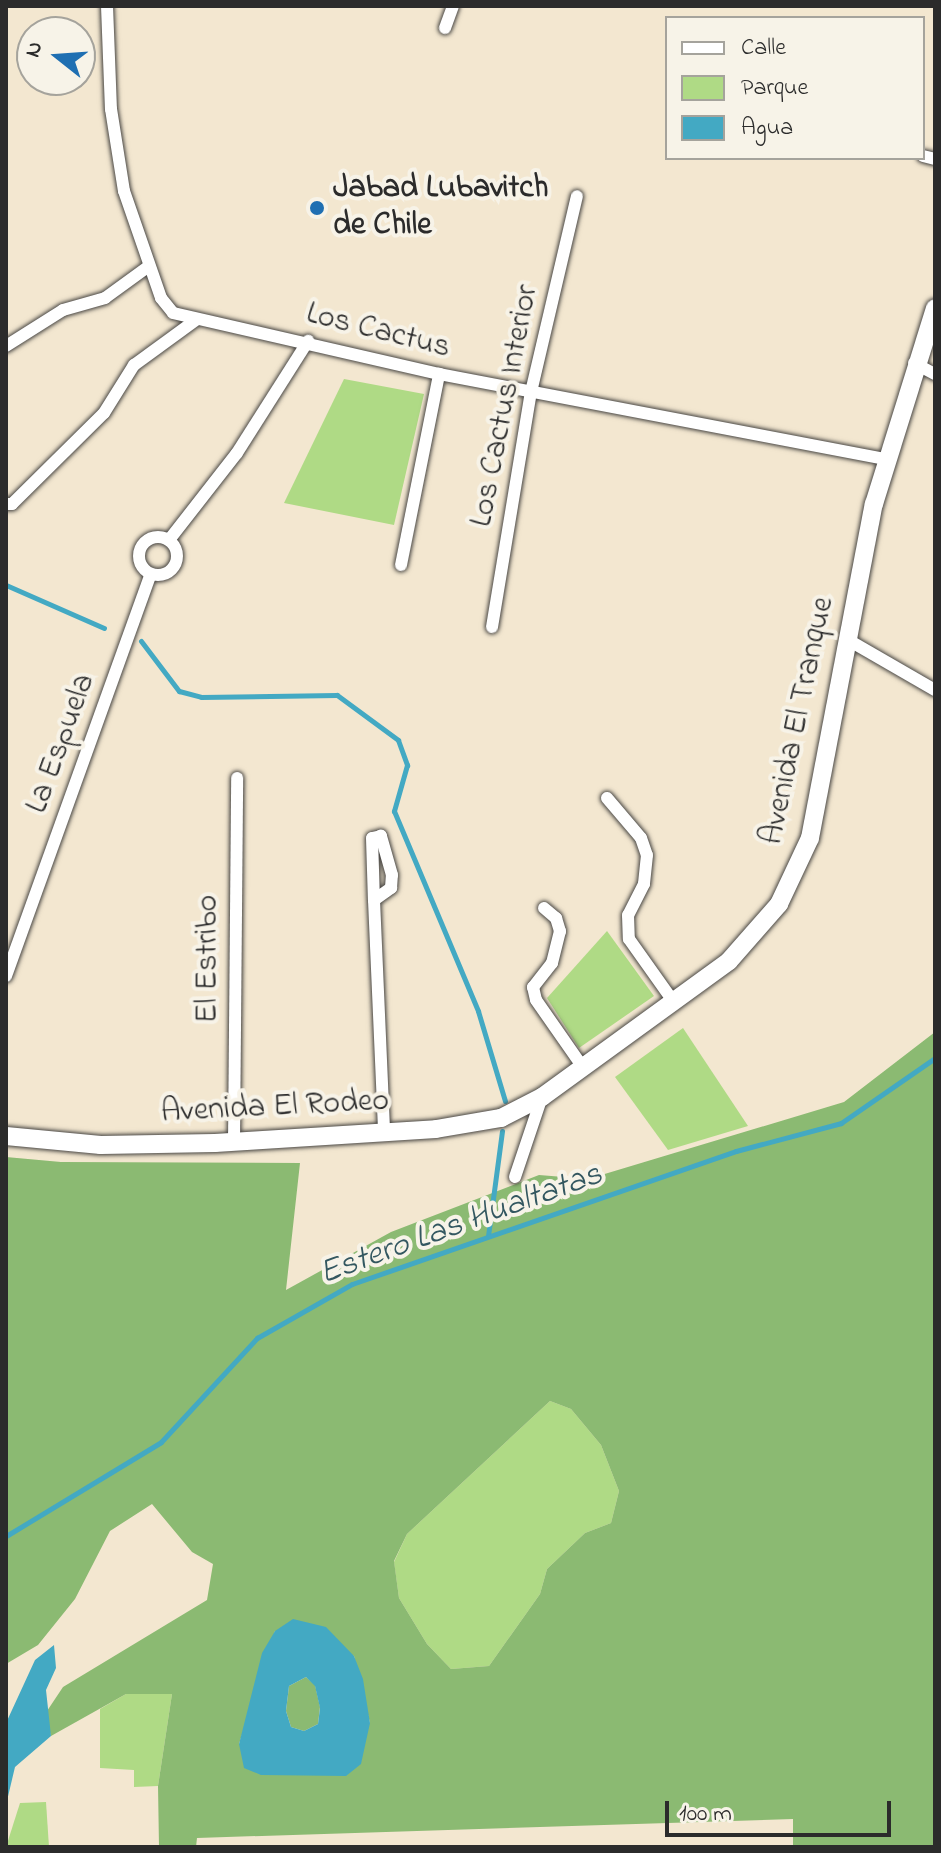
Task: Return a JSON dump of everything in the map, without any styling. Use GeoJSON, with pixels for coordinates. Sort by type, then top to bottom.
{"type":"FeatureCollection","features":[{"type":"Feature","properties":{"kind":"street","name":"Los Cactus"},"geometry":{"type":"LineString","coordinates":[[107,6],[119,164],[149,266],[168,309],[196,320],[308,341],[439,374],[885,459]]}},
{"type":"Feature","properties":{"kind":"street"},"geometry":{"type":"LineString","coordinates":[[445,28],[453,6]]}},
{"type":"Feature","properties":{"kind":"street","name":"Los Cactus Interior"},"geometry":{"type":"LineString","coordinates":[[492,627],[531,392],[577,196]]}},
{"type":"Feature","properties":{"kind":"street"},"geometry":{"type":"LineString","coordinates":[[6,346],[63,310],[105,298],[149,266]]}},
{"type":"Feature","properties":{"kind":"street","name":"Avenida El Tranque"},"geometry":{"type":"LineString","coordinates":[[542,1097],[736,955],[790,886],[814,822],[885,459],[914,363],[935,308]]}},
{"type":"Feature","properties":{"kind":"street"},"geometry":{"type":"LineString","coordinates":[[6,504],[12,504],[104,413],[134,365],[196,320]]}},
{"type":"Feature","properties":{"kind":"street"},"geometry":{"type":"LineString","coordinates":[[169,540],[237,453],[308,341]]}},
{"type":"Feature","properties":{"kind":"street"},"geometry":{"type":"LineString","coordinates":[[914,363],[935,374]]}},
{"type":"Feature","properties":{"kind":"street"},"geometry":{"type":"LineString","coordinates":[[401,565],[439,374]]}},
{"type":"Feature","properties":{"kind":"street"},"geometry":{"type":"LineString","coordinates":[[153,537],[169,540],[177,554],[174,567],[164,574],[151,574],[141,565],[142,545],[153,537]]}},
{"type":"Feature","properties":{"kind":"street","name":"La Espuela"},"geometry":{"type":"LineString","coordinates":[[6,976],[151,574]]}},
{"type":"Feature","properties":{"kind":"street"},"geometry":{"type":"LineString","coordinates":[[850,641],[935,690]]}},
{"type":"Feature","properties":{"kind":"street","name":"El Estribo"},"geometry":{"type":"LineString","coordinates":[[234,1142],[237,778]]}},
{"type":"Feature","properties":{"kind":"street"},"geometry":{"type":"LineString","coordinates":[[607,798],[641,838],[647,855],[644,884],[628,915],[629,939],[673,1001]]}},
{"type":"Feature","properties":{"kind":"street"},"geometry":{"type":"LineString","coordinates":[[374,900],[384,1133]]}},
{"type":"Feature","properties":{"kind":"street"},"geometry":{"type":"LineString","coordinates":[[544,908],[556,918],[560,931],[552,963],[533,987],[536,1000],[582,1066]]}},
{"type":"Feature","properties":{"kind":"street"},"geometry":{"type":"LineString","coordinates":[[515,1177],[542,1097]]}},
{"type":"Feature","properties":{"kind":"street","name":"Avenida El Rodeo"},"geometry":{"type":"LineString","coordinates":[[6,1136],[101,1145],[234,1142],[384,1133],[501,1118],[542,1097]]}},
{"type":"Feature","properties":{"kind":"green space"},"geometry":{"type":"Polygon","coordinates":[[[344,379],[424,394],[394,525],[284,503],[344,379]]]}},
{"type":"Feature","properties":{"kind":"green space"},"geometry":{"type":"Polygon","coordinates":[[[607,931],[654,996],[579,1048],[547,998],[607,931]]]}},
{"type":"Feature","properties":{"kind":"green space"},"geometry":{"type":"Polygon","coordinates":[[[683,1028],[748,1126],[668,1150],[615,1077],[683,1028]]]}},
{"type":"Feature","properties":{"kind":"green space"},"geometry":{"type":"Polygon","coordinates":[[[935,1032],[935,1847],[793,1847],[793,1819],[197,1838],[196,1847],[159,1847],[158,1786],[172,1694],[126,1694],[51,1736],[45,1714],[63,1687],[207,1600],[213,1564],[192,1552],[152,1504],[110,1531],[75,1599],[38,1645],[6,1664],[6,1157],[61,1162],[300,1163],[286,1290],[391,1232],[539,1175],[588,1179],[844,1102],[935,1032]],[[550,1401],[407,1534],[394,1561],[399,1598],[427,1644],[451,1669],[489,1666],[540,1594],[547,1569],[585,1533],[611,1523],[619,1491],[601,1445],[571,1409],[550,1401]],[[275,1631],[239,1744],[370,1723],[354,1656],[275,1631]]]}},
{"type":"Feature","properties":{"kind":"green space"},"geometry":{"type":"Polygon","coordinates":[[[550,1401],[571,1409],[601,1445],[619,1491],[611,1523],[585,1533],[547,1569],[540,1594],[489,1666],[451,1669],[427,1644],[399,1598],[394,1562],[407,1534],[550,1401]]]}},
{"type":"Feature","properties":{"kind":"green space"},"geometry":{"type":"Polygon","coordinates":[[[306,1677],[315,1685],[320,1707],[318,1724],[304,1731],[291,1727],[286,1711],[289,1686],[306,1677]]]}},
{"type":"Feature","properties":{"kind":"green space"},"geometry":{"type":"Polygon","coordinates":[[[126,1694],[172,1694],[158,1786],[134,1787],[134,1770],[100,1768],[100,1709],[126,1694]]]}},
{"type":"Feature","properties":{"kind":"green space"},"geometry":{"type":"Polygon","coordinates":[[[46,1802],[49,1847],[6,1847],[20,1803],[46,1802]]]}},
{"type":"Feature","properties":{"kind":"water"},"geometry":{"type":"Polygon","coordinates":[[[293,1619],[326,1627],[354,1656],[363,1679],[370,1723],[361,1764],[346,1776],[261,1775],[244,1768],[239,1744],[262,1653],[275,1631],[293,1619]],[[306,1677],[289,1686],[286,1711],[291,1727],[304,1731],[318,1724],[320,1708],[315,1686],[306,1677]]]}},
{"type":"Feature","properties":{"kind":"water"},"geometry":{"type":"Polygon","coordinates":[[[54,1645],[56,1668],[46,1690],[51,1736],[15,1767],[6,1805],[6,1723],[35,1660],[54,1645]]]}},
{"type":"Feature","properties":{"kind":"waterway"},"geometry":{"type":"LineString","coordinates":[[6,585],[104,628]]}},
{"type":"Feature","properties":{"kind":"waterway"},"geometry":{"type":"LineString","coordinates":[[141,641],[179,691],[201,697],[337,695],[398,740],[407,765],[394,811],[478,1011],[505,1101]]}},
{"type":"Feature","properties":{"kind":"waterway","name":"Estero Las Hualtatas"},"geometry":{"type":"LineString","coordinates":[[6,1536],[161,1442],[257,1338],[352,1284],[736,1151],[841,1123],[935,1058]]}},
{"type":"Feature","properties":{"kind":"waterway"},"geometry":{"type":"LineString","coordinates":[[488,1236],[502,1131]]}},
{"type":"Feature","properties":{"kind":"place","name":"Jabad Lubavitch de Chile"},"geometry":{"type":"Point","coordinates":[317,208]}}]}
